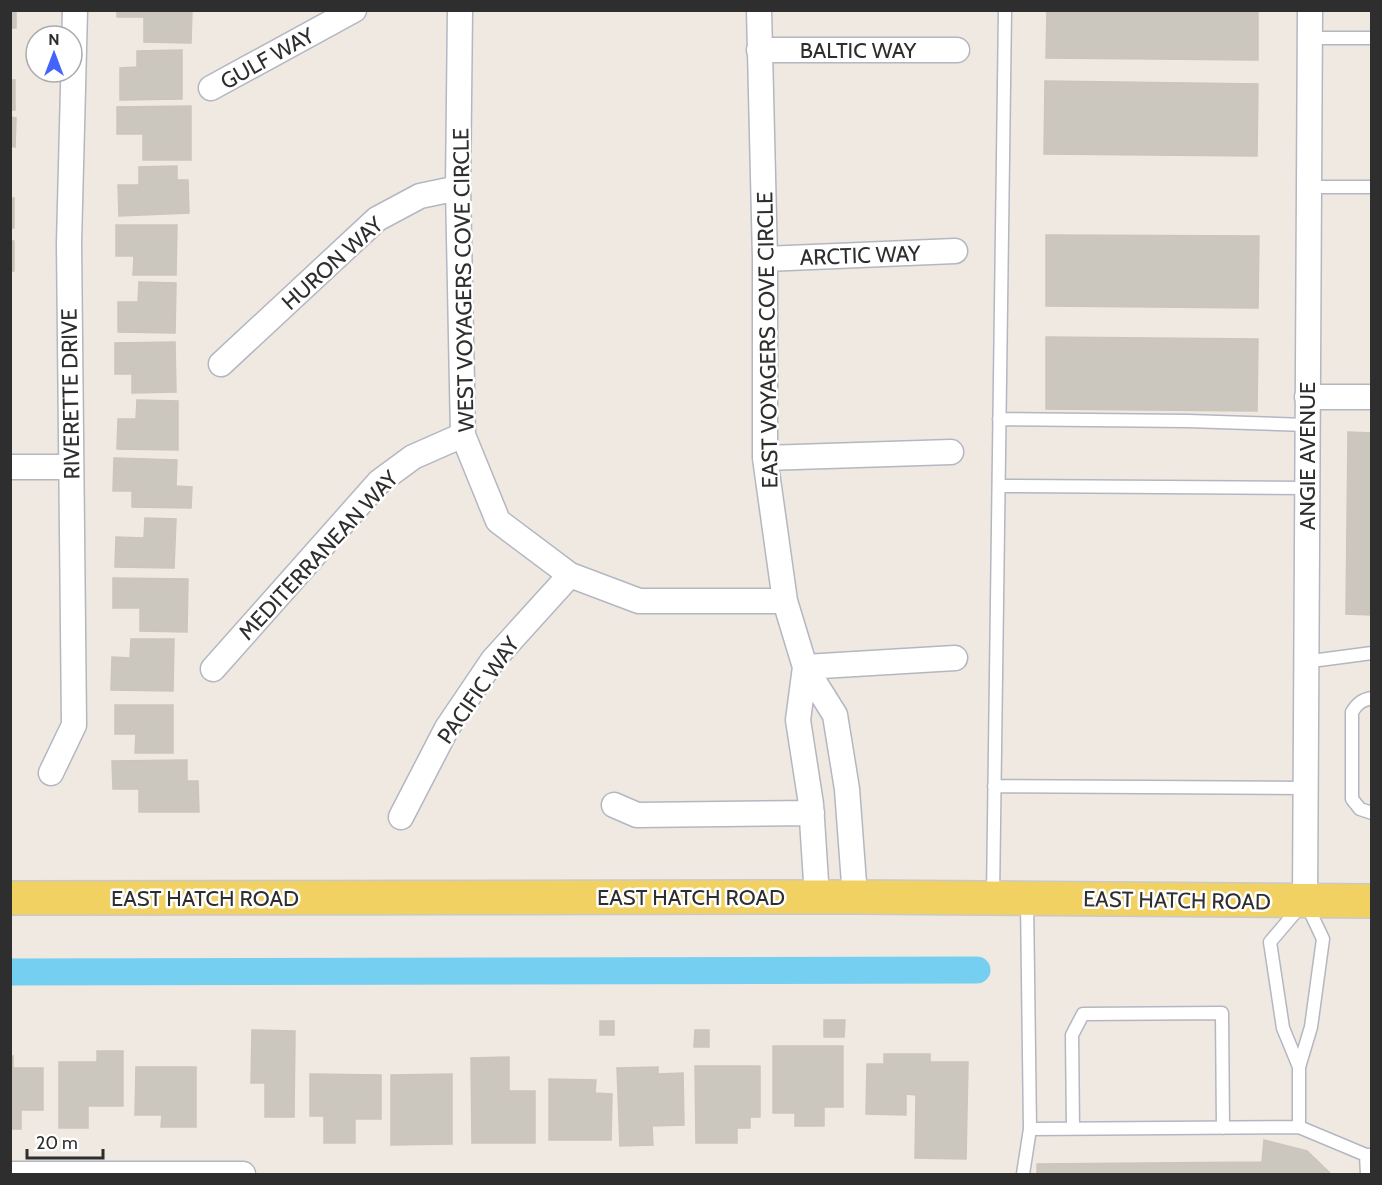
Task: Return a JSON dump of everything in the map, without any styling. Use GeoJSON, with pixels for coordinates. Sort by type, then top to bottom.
{"type":"FeatureCollection","features":[{"type":"Feature","properties":{"kind":"main road","name":"EAST HATCH ROAD"},"geometry":{"type":"LineString","coordinates":[[10,898],[855,897],[1371,901]]}},
{"type":"Feature","properties":{"kind":"street","name":"RIVERETTE DRIVE"},"geometry":{"type":"LineString","coordinates":[[51,773],[74,725],[69,243],[75,10]]}},
{"type":"Feature","properties":{"kind":"street","name":"GULF WAY"},"geometry":{"type":"LineString","coordinates":[[211,88],[354,10]]}},
{"type":"Feature","properties":{"kind":"street","name":"WEST VOYAGERS COVE CIRCLE"},"geometry":{"type":"LineString","coordinates":[[460,10],[458,188],[463,435],[498,521],[570,575],[639,601],[785,601]]}},
{"type":"Feature","properties":{"kind":"street","name":"EAST VOYAGERS COVE CIRCLE"},"geometry":{"type":"LineString","coordinates":[[759,10],[765,259],[765,458],[785,601],[805,667],[835,715],[847,789],[855,897]]}},
{"type":"Feature","properties":{"kind":"street","name":"ANGIE AVENUE"},"geometry":{"type":"LineString","coordinates":[[1305,901],[1310,10]]}},
{"type":"Feature","properties":{"kind":"street","name":"BALTIC WAY"},"geometry":{"type":"LineString","coordinates":[[759,50],[957,50]]}},
{"type":"Feature","properties":{"kind":"street","name":"HURON WAY"},"geometry":{"type":"LineString","coordinates":[[221,364],[377,219],[420,196],[458,188]]}},
{"type":"Feature","properties":{"kind":"street","name":"ARCTIC WAY"},"geometry":{"type":"LineString","coordinates":[[765,259],[955,251]]}},
{"type":"Feature","properties":{"kind":"street"},"geometry":{"type":"LineString","coordinates":[[1307,397],[1371,397]]}},
{"type":"Feature","properties":{"kind":"street","name":"MEDITERRANEAN WAY"},"geometry":{"type":"LineString","coordinates":[[213,669],[379,482],[412,457],[463,435]]}},
{"type":"Feature","properties":{"kind":"street"},"geometry":{"type":"LineString","coordinates":[[765,458],[951,452]]}},
{"type":"Feature","properties":{"kind":"street"},"geometry":{"type":"LineString","coordinates":[[10,467],[71,467]]}},
{"type":"Feature","properties":{"kind":"street","name":"PACIFIC WAY"},"geometry":{"type":"LineString","coordinates":[[401,817],[447,728],[493,660],[570,575]]}},
{"type":"Feature","properties":{"kind":"street"},"geometry":{"type":"LineString","coordinates":[[805,667],[955,658]]}},
{"type":"Feature","properties":{"kind":"street","name":"EAST VOYAGERS COVE CIRCLE"},"geometry":{"type":"LineString","coordinates":[[805,667],[798,720],[812,813],[817,897]]}},
{"type":"Feature","properties":{"kind":"street"},"geometry":{"type":"LineString","coordinates":[[614,805],[637,815],[812,813]]}},
{"type":"Feature","properties":{"kind":"street"},"geometry":{"type":"LineString","coordinates":[[10,1174],[243,1174]]}},
{"type":"Feature","properties":{"kind":"lane"},"geometry":{"type":"LineString","coordinates":[[993,898],[1005,10]]}},
{"type":"Feature","properties":{"kind":"lane"},"geometry":{"type":"LineString","coordinates":[[1310,38],[1371,38]]}},
{"type":"Feature","properties":{"kind":"lane"},"geometry":{"type":"LineString","coordinates":[[1309,187],[1371,187]]}},
{"type":"Feature","properties":{"kind":"lane"},"geometry":{"type":"LineString","coordinates":[[999,419],[1188,420],[1307,425]]}},
{"type":"Feature","properties":{"kind":"lane"},"geometry":{"type":"LineString","coordinates":[[999,486],[1307,488]]}},
{"type":"Feature","properties":{"kind":"lane"},"geometry":{"type":"LineString","coordinates":[[1306,659],[1319,660],[1371,653]]}},
{"type":"Feature","properties":{"kind":"lane"},"geometry":{"type":"LineString","coordinates":[[1371,698],[1364,699],[1357,704],[1352,712],[1352,799],[1360,809],[1371,813]]}},
{"type":"Feature","properties":{"kind":"lane"},"geometry":{"type":"LineString","coordinates":[[994,786],[1306,788]]}},
{"type":"Feature","properties":{"kind":"lane"},"geometry":{"type":"LineString","coordinates":[[1023,1174],[1030,1129],[1027,898]]}},
{"type":"Feature","properties":{"kind":"lane"},"geometry":{"type":"LineString","coordinates":[[1299,1067],[1283,1028],[1270,942],[1305,901],[1323,939],[1311,1027],[1299,1067],[1299,1127]]}},
{"type":"Feature","properties":{"kind":"lane"},"geometry":{"type":"LineString","coordinates":[[1073,1128],[1072,1035],[1083,1014],[1212,1013],[1222,1013],[1223,1128]]}},
{"type":"Feature","properties":{"kind":"lane"},"geometry":{"type":"LineString","coordinates":[[1030,1129],[1299,1127],[1369,1155],[1366,1174]]}},
{"type":"Feature","properties":{"kind":"building"},"geometry":{"type":"Polygon","coordinates":[[[10,10],[16,10],[16,28],[10,28],[10,10]]]}},
{"type":"Feature","properties":{"kind":"building"},"geometry":{"type":"Polygon","coordinates":[[[117,10],[192,10],[191,43],[144,42],[144,17],[117,17],[117,10]]]}},
{"type":"Feature","properties":{"kind":"building"},"geometry":{"type":"Polygon","coordinates":[[[1047,10],[1258,10],[1258,60],[1046,58],[1047,10]]]}},
{"type":"Feature","properties":{"kind":"building"},"geometry":{"type":"Polygon","coordinates":[[[182,50],[182,99],[120,100],[120,68],[137,67],[137,51],[182,50]]]}},
{"type":"Feature","properties":{"kind":"building"},"geometry":{"type":"Polygon","coordinates":[[[10,80],[15,80],[15,110],[10,110],[10,80]]]}},
{"type":"Feature","properties":{"kind":"building"},"geometry":{"type":"Polygon","coordinates":[[[1045,81],[1258,84],[1257,156],[1044,154],[1045,81]]]}},
{"type":"Feature","properties":{"kind":"building"},"geometry":{"type":"Polygon","coordinates":[[[191,106],[191,160],[143,160],[143,134],[117,134],[117,107],[191,106]]]}},
{"type":"Feature","properties":{"kind":"building"},"geometry":{"type":"Polygon","coordinates":[[[10,117],[16,118],[15,147],[10,146],[10,117]]]}},
{"type":"Feature","properties":{"kind":"building"},"geometry":{"type":"Polygon","coordinates":[[[177,166],[177,180],[188,180],[189,213],[119,216],[118,185],[139,185],[139,167],[177,166]]]}},
{"type":"Feature","properties":{"kind":"building"},"geometry":{"type":"Polygon","coordinates":[[[10,198],[14,198],[14,228],[10,228],[10,198]]]}},
{"type":"Feature","properties":{"kind":"building"},"geometry":{"type":"Polygon","coordinates":[[[116,225],[177,225],[176,275],[133,275],[134,256],[116,256],[116,225]]]}},
{"type":"Feature","properties":{"kind":"building"},"geometry":{"type":"Polygon","coordinates":[[[1046,235],[1259,236],[1258,308],[1046,306],[1046,235]]]}},
{"type":"Feature","properties":{"kind":"building"},"geometry":{"type":"Polygon","coordinates":[[[10,241],[14,241],[14,271],[10,271],[10,241]]]}},
{"type":"Feature","properties":{"kind":"building"},"geometry":{"type":"Polygon","coordinates":[[[139,282],[176,283],[175,333],[118,332],[118,302],[138,302],[139,282]]]}},
{"type":"Feature","properties":{"kind":"building"},"geometry":{"type":"Polygon","coordinates":[[[1046,337],[1258,339],[1257,411],[1046,409],[1046,337]]]}},
{"type":"Feature","properties":{"kind":"building"},"geometry":{"type":"Polygon","coordinates":[[[175,342],[176,392],[132,393],[132,374],[115,374],[115,343],[175,342]]]}},
{"type":"Feature","properties":{"kind":"building"},"geometry":{"type":"Polygon","coordinates":[[[137,400],[178,401],[178,450],[117,449],[118,419],[136,419],[137,400]]]}},
{"type":"Feature","properties":{"kind":"building"},"geometry":{"type":"Polygon","coordinates":[[[1348,432],[1372,433],[1372,615],[1346,614],[1348,432]]]}},
{"type":"Feature","properties":{"kind":"building"},"geometry":{"type":"Polygon","coordinates":[[[114,458],[177,460],[176,486],[192,487],[191,508],[132,507],[132,491],[113,491],[114,458]]]}},
{"type":"Feature","properties":{"kind":"building"},"geometry":{"type":"Polygon","coordinates":[[[145,518],[176,519],[174,568],[115,567],[116,537],[144,538],[145,518]]]}},
{"type":"Feature","properties":{"kind":"building"},"geometry":{"type":"Polygon","coordinates":[[[113,578],[188,579],[187,632],[140,631],[140,608],[113,608],[113,578]]]}},
{"type":"Feature","properties":{"kind":"building"},"geometry":{"type":"Polygon","coordinates":[[[131,639],[174,639],[173,691],[111,690],[112,657],[130,658],[131,639]]]}},
{"type":"Feature","properties":{"kind":"building"},"geometry":{"type":"Polygon","coordinates":[[[115,705],[173,705],[173,753],[135,753],[136,734],[115,734],[115,705]]]}},
{"type":"Feature","properties":{"kind":"building"},"geometry":{"type":"Polygon","coordinates":[[[187,760],[187,781],[198,781],[199,812],[139,812],[139,789],[113,789],[112,761],[187,760]]]}},
{"type":"Feature","properties":{"kind":"building"},"geometry":{"type":"Polygon","coordinates":[[[824,1020],[845,1020],[844,1037],[824,1037],[824,1020]]]}},
{"type":"Feature","properties":{"kind":"building"},"geometry":{"type":"Polygon","coordinates":[[[600,1021],[614,1021],[614,1035],[600,1035],[600,1021]]]}},
{"type":"Feature","properties":{"kind":"building"},"geometry":{"type":"Polygon","coordinates":[[[252,1030],[295,1031],[294,1117],[265,1117],[265,1083],[251,1083],[252,1030]]]}},
{"type":"Feature","properties":{"kind":"building"},"geometry":{"type":"Polygon","coordinates":[[[695,1030],[709,1030],[709,1047],[694,1047],[695,1030]]]}},
{"type":"Feature","properties":{"kind":"building"},"geometry":{"type":"Polygon","coordinates":[[[773,1046],[843,1046],[843,1107],[824,1107],[824,1126],[795,1126],[795,1113],[773,1113],[773,1046]]]}},
{"type":"Feature","properties":{"kind":"building"},"geometry":{"type":"Polygon","coordinates":[[[97,1051],[123,1051],[123,1106],[88,1106],[88,1128],[59,1128],[59,1062],[97,1062],[97,1051]]]}},
{"type":"Feature","properties":{"kind":"building"},"geometry":{"type":"Polygon","coordinates":[[[884,1054],[930,1054],[930,1062],[968,1062],[966,1159],[915,1158],[916,1095],[906,1094],[906,1115],[866,1114],[867,1064],[884,1064],[884,1054]]]}},
{"type":"Feature","properties":{"kind":"building"},"geometry":{"type":"Polygon","coordinates":[[[10,1056],[13,1056],[13,1068],[43,1068],[43,1110],[21,1110],[21,1129],[10,1129],[10,1056]]]}},
{"type":"Feature","properties":{"kind":"building"},"geometry":{"type":"Polygon","coordinates":[[[509,1057],[509,1091],[535,1091],[535,1143],[472,1143],[471,1058],[509,1057]]]}},
{"type":"Feature","properties":{"kind":"building"},"geometry":{"type":"Polygon","coordinates":[[[695,1066],[760,1066],[760,1117],[750,1117],[750,1128],[737,1128],[737,1143],[696,1143],[695,1066]]]}},
{"type":"Feature","properties":{"kind":"building"},"geometry":{"type":"Polygon","coordinates":[[[136,1067],[196,1067],[196,1127],[161,1127],[162,1115],[135,1115],[136,1067]]]}},
{"type":"Feature","properties":{"kind":"building"},"geometry":{"type":"Polygon","coordinates":[[[658,1067],[658,1074],[683,1073],[684,1125],[652,1126],[653,1145],[620,1146],[617,1068],[658,1067]]]}},
{"type":"Feature","properties":{"kind":"building"},"geometry":{"type":"Polygon","coordinates":[[[310,1074],[381,1075],[381,1119],[355,1119],[355,1143],[324,1143],[324,1116],[310,1116],[310,1074]]]}},
{"type":"Feature","properties":{"kind":"building"},"geometry":{"type":"Polygon","coordinates":[[[452,1074],[452,1144],[391,1145],[391,1075],[452,1074]]]}},
{"type":"Feature","properties":{"kind":"building"},"geometry":{"type":"Polygon","coordinates":[[[549,1079],[596,1080],[595,1093],[612,1094],[611,1140],[549,1140],[549,1079]]]}},
{"type":"Feature","properties":{"kind":"building"},"geometry":{"type":"Polygon","coordinates":[[[1264,1140],[1307,1151],[1331,1174],[1037,1174],[1037,1164],[1262,1162],[1264,1140]]]}},
{"type":"Feature","properties":{"kind":"waterway"},"geometry":{"type":"LineString","coordinates":[[10,972],[977,970]]}}]}
